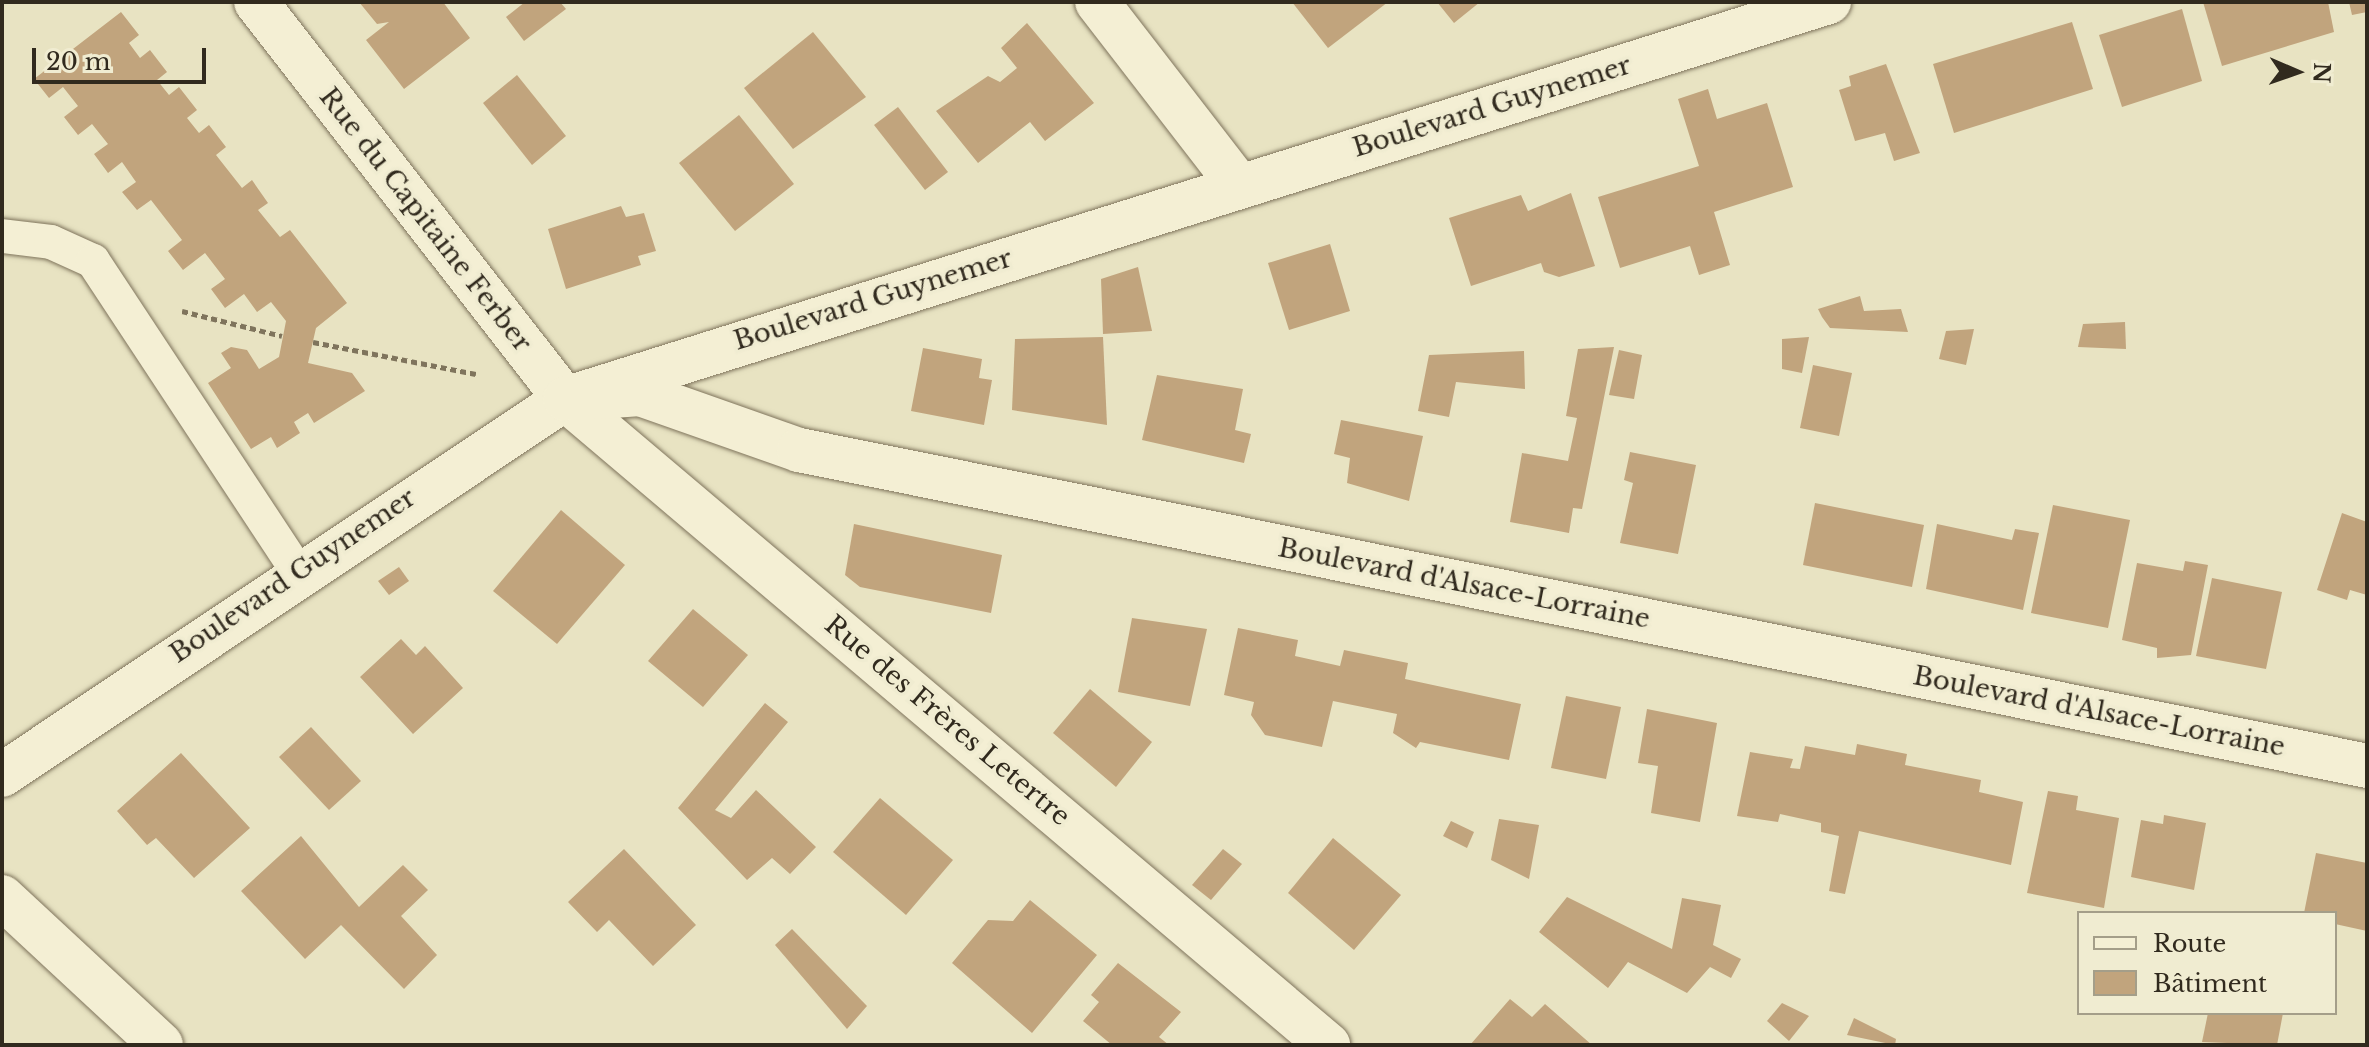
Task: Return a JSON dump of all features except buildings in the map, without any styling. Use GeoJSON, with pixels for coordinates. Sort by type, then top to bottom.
{"type":"FeatureCollection","features":[{"type":"Feature","properties":{"kind":"street","name":"Rue du Capitaine Ferber"},"geometry":{"type":"LineString","coordinates":[[256,2],[565,399]]}},
{"type":"Feature","properties":{"kind":"street"},"geometry":{"type":"LineString","coordinates":[[1097,2],[1239,186]]}},
{"type":"Feature","properties":{"kind":"street","name":"Boulevard Guynemer"},"geometry":{"type":"LineString","coordinates":[[2,775],[298,572],[565,399],[1829,2]]}},
{"type":"Feature","properties":{"kind":"street","name":"Boulevard d'Alsace-Lorraine"},"geometry":{"type":"LineString","coordinates":[[565,399],[640,394],[799,450],[2367,766]]}},
{"type":"Feature","properties":{"kind":"street","name":"Rue des Frères Letertre"},"geometry":{"type":"LineString","coordinates":[[565,399],[1328,1045]]}},
{"type":"Feature","properties":{"kind":"street"},"geometry":{"type":"LineString","coordinates":[[2,897],[161,1045]]}},
{"type":"Feature","properties":{"kind":"lane"},"geometry":{"type":"LineString","coordinates":[[2,236],[51,242],[93,261],[298,572]]}},
{"type":"Feature","properties":{"kind":"path"},"geometry":{"type":"LineString","coordinates":[[313,342],[446,365],[565,399]]}}]}
